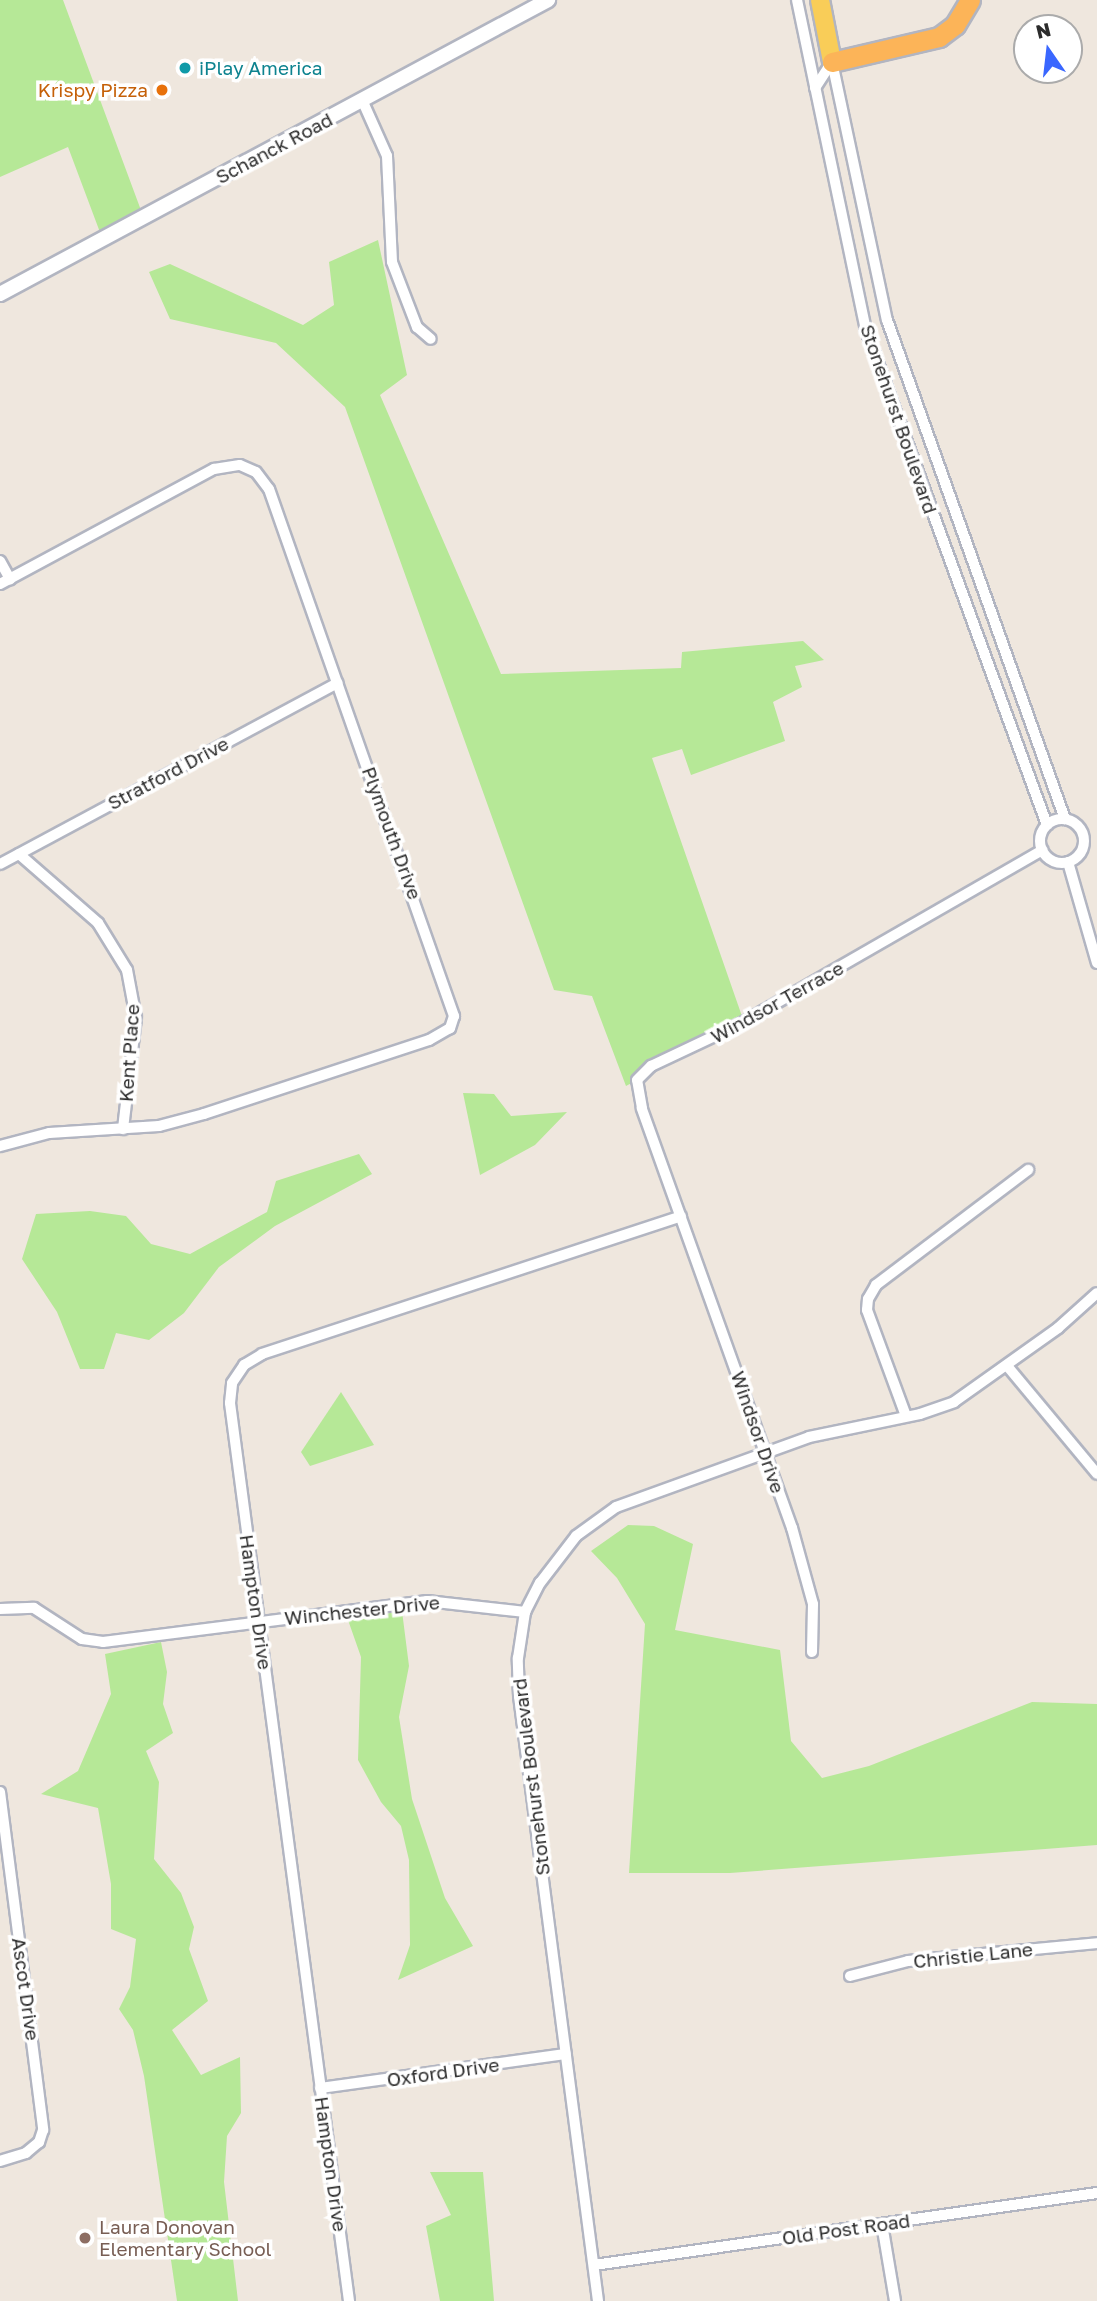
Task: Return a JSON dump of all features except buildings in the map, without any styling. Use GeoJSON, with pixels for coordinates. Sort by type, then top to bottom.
{"type":"FeatureCollection","features":[{"type":"Feature","properties":{"kind":"highway"},"geometry":{"type":"LineString","coordinates":[[832,62],[939,37],[955,25],[970,0]]}},
{"type":"Feature","properties":{"kind":"main road","name":"Stonehurst Boulevard"},"geometry":{"type":"LineString","coordinates":[[820,0],[832,62]]}},
{"type":"Feature","properties":{"kind":"street","name":"Schanck Road"},"geometry":{"type":"LineString","coordinates":[[0,294],[363,102],[548,0]]}},
{"type":"Feature","properties":{"kind":"street","name":"Stonehurst Boulevard"},"geometry":{"type":"LineString","coordinates":[[797,0],[866,330],[1047,825]]}},
{"type":"Feature","properties":{"kind":"street"},"geometry":{"type":"LineString","coordinates":[[815,89],[832,62]]}},
{"type":"Feature","properties":{"kind":"street","name":"Stonehurst Boulevard"},"geometry":{"type":"LineString","coordinates":[[832,62],[884,307],[923,425],[1065,819],[1078,825],[1085,839],[1081,853],[1068,862]]}},
{"type":"Feature","properties":{"kind":"street"},"geometry":{"type":"LineString","coordinates":[[363,102],[387,156],[392,262],[417,327],[431,339]]}},
{"type":"Feature","properties":{"kind":"street"},"geometry":{"type":"LineString","coordinates":[[827,149],[849,146]]}},
{"type":"Feature","properties":{"kind":"street"},"geometry":{"type":"LineString","coordinates":[[902,432],[923,425]]}},
{"type":"Feature","properties":{"kind":"street","name":"Plymouth Drive"},"geometry":{"type":"LineString","coordinates":[[0,1146],[49,1133],[123,1129],[204,1114],[429,1040],[450,1028],[454,1016],[449,992],[269,489],[256,472],[240,466],[214,469],[5,582]]}},
{"type":"Feature","properties":{"kind":"street"},"geometry":{"type":"LineString","coordinates":[[0,561],[5,582]]}},
{"type":"Feature","properties":{"kind":"street","name":"Stratford Drive"},"geometry":{"type":"LineString","coordinates":[[0,864],[337,683]]}},
{"type":"Feature","properties":{"kind":"street"},"geometry":{"type":"LineString","coordinates":[[1065,819],[1047,825],[1041,837],[1042,850],[1056,862],[1068,862],[1097,963]]}},
{"type":"Feature","properties":{"kind":"street","name":"Windsor Terrace"},"geometry":{"type":"LineString","coordinates":[[681,1216],[638,1095],[641,1073],[740,1024],[1042,850]]}},
{"type":"Feature","properties":{"kind":"street","name":"Kent Place"},"geometry":{"type":"LineString","coordinates":[[19,854],[98,923],[127,970],[136,1018],[123,1129]]}},
{"type":"Feature","properties":{"kind":"street"},"geometry":{"type":"LineString","coordinates":[[906,1416],[867,1310],[868,1299],[876,1285],[1028,1170]]}},
{"type":"Feature","properties":{"kind":"street","name":"Windsor Drive"},"geometry":{"type":"LineString","coordinates":[[681,1216],[766,1452],[813,1604],[812,1652]]}},
{"type":"Feature","properties":{"kind":"street","name":"Hampton Drive"},"geometry":{"type":"LineString","coordinates":[[349,2301],[230,1404],[232,1382],[244,1365],[262,1354],[681,1216]]}},
{"type":"Feature","properties":{"kind":"street","name":"Stonehurst Boulevard"},"geometry":{"type":"LineString","coordinates":[[598,2301],[519,1696],[518,1657],[525,1612],[555,1559],[606,1512],[766,1452],[834,1430],[906,1416],[954,1402],[1009,1367],[1097,1293]]}},
{"type":"Feature","properties":{"kind":"street"},"geometry":{"type":"LineString","coordinates":[[1009,1367],[1097,1474]]}},
{"type":"Feature","properties":{"kind":"street","name":"Winchester Drive"},"geometry":{"type":"LineString","coordinates":[[0,1609],[34,1608],[82,1639],[103,1643],[427,1601],[525,1612]]}},
{"type":"Feature","properties":{"kind":"street","name":"Ascot Drive"},"geometry":{"type":"LineString","coordinates":[[0,1792],[43,2110],[39,2142],[19,2157],[0,2161]]}},
{"type":"Feature","properties":{"kind":"street","name":"Christie Lane"},"geometry":{"type":"LineString","coordinates":[[850,1976],[908,1961],[1097,1943]]}},
{"type":"Feature","properties":{"kind":"street","name":"Oxford Drive"},"geometry":{"type":"LineString","coordinates":[[320,2088],[566,2054]]}},
{"type":"Feature","properties":{"kind":"street","name":"Old Post Road"},"geometry":{"type":"LineString","coordinates":[[594,2265],[1097,2193]]}},
{"type":"Feature","properties":{"kind":"street"},"geometry":{"type":"LineString","coordinates":[[882,2224],[895,2301]]}},
{"type":"Feature","properties":{"kind":"green space"},"geometry":{"type":"Polygon","coordinates":[[[0,0],[63,0],[142,213],[101,235],[68,147],[0,177],[0,0]]]}},
{"type":"Feature","properties":{"kind":"green space"},"geometry":{"type":"Polygon","coordinates":[[[378,240],[407,375],[380,395],[501,674],[681,668],[682,652],[803,641],[824,660],[795,666],[802,687],[773,702],[785,741],[691,775],[682,749],[652,758],[744,1022],[626,1086],[592,996],[554,990],[345,407],[276,343],[170,319],[149,272],[170,264],[303,325],[334,305],[329,262],[378,240]]]}},
{"type":"Feature","properties":{"kind":"green space"},"geometry":{"type":"Polygon","coordinates":[[[463,1093],[494,1094],[511,1116],[567,1112],[535,1145],[480,1175],[463,1093]]]}},
{"type":"Feature","properties":{"kind":"green space"},"geometry":{"type":"Polygon","coordinates":[[[359,1154],[372,1174],[275,1226],[219,1267],[184,1313],[149,1340],[116,1333],[104,1369],[80,1369],[57,1312],[22,1259],[36,1214],[90,1211],[126,1216],[151,1244],[190,1254],[267,1212],[276,1181],[359,1154]]]}},
{"type":"Feature","properties":{"kind":"green space"},"geometry":{"type":"Polygon","coordinates":[[[341,1392],[374,1445],[310,1466],[301,1452],[341,1392]]]}},
{"type":"Feature","properties":{"kind":"green space"},"geometry":{"type":"Polygon","coordinates":[[[628,1525],[654,1526],[693,1544],[675,1630],[780,1650],[791,1741],[822,1778],[869,1766],[1032,1702],[1097,1704],[1097,1845],[730,1873],[629,1873],[645,1624],[617,1578],[591,1551],[628,1525]]]}},
{"type":"Feature","properties":{"kind":"green space"},"geometry":{"type":"Polygon","coordinates":[[[402,1611],[409,1666],[399,1717],[412,1799],[445,1898],[473,1946],[398,1980],[410,1945],[409,1860],[401,1826],[381,1802],[358,1760],[361,1657],[348,1620],[402,1611]]]}},
{"type":"Feature","properties":{"kind":"green space"},"geometry":{"type":"Polygon","coordinates":[[[161,1642],[167,1672],[163,1704],[173,1733],[146,1751],[159,1782],[154,1859],[181,1893],[194,1927],[189,1949],[208,2001],[172,2030],[201,2075],[240,2057],[241,2113],[227,2136],[224,2182],[238,2301],[177,2301],[144,2076],[133,2030],[119,2009],[130,1987],[136,1939],[111,1929],[111,1884],[98,1808],[41,1794],[78,1771],[111,1694],[105,1654],[161,1642]]]}},
{"type":"Feature","properties":{"kind":"green space"},"geometry":{"type":"Polygon","coordinates":[[[430,2172],[483,2172],[494,2301],[440,2301],[426,2226],[451,2215],[430,2172]]]}},
{"type":"Feature","properties":{"kind":"place","name":"iPlay America"},"geometry":{"type":"Point","coordinates":[185,68]}},
{"type":"Feature","properties":{"kind":"place","name":"Krispy Pizza"},"geometry":{"type":"Point","coordinates":[162,90]}},
{"type":"Feature","properties":{"kind":"place","name":"Laura Donovan Elementary School"},"geometry":{"type":"Point","coordinates":[85,2238]}}]}
